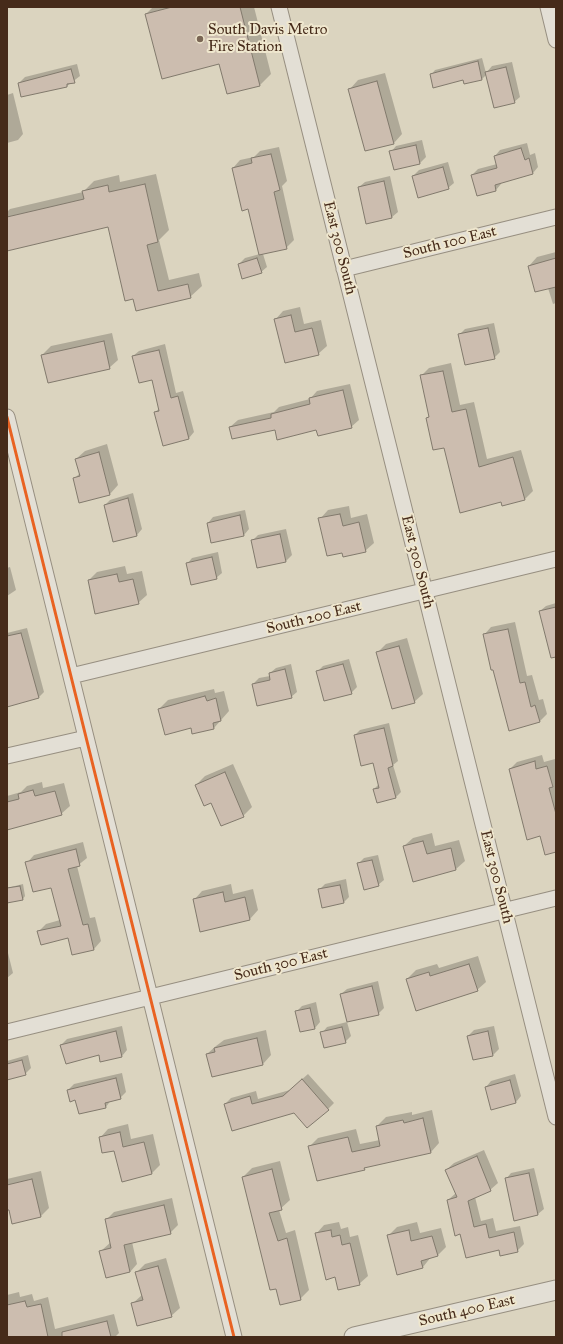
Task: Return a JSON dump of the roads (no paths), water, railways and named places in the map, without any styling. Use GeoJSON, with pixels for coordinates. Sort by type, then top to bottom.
{"type":"FeatureCollection","features":[{"type":"Feature","properties":{"kind":"street","name":"East 300 South"},"geometry":{"type":"LineString","coordinates":[[279,7],[556,1117]]}},
{"type":"Feature","properties":{"kind":"street"},"geometry":{"type":"LineString","coordinates":[[548,7],[556,40]]}},
{"type":"Feature","properties":{"kind":"street","name":"South 100 East"},"geometry":{"type":"LineString","coordinates":[[344,269],[556,217]]}},
{"type":"Feature","properties":{"kind":"street"},"geometry":{"type":"LineString","coordinates":[[7,417],[234,1337]]}},
{"type":"Feature","properties":{"kind":"street","name":"South 200 East"},"geometry":{"type":"LineString","coordinates":[[71,676],[556,558]]}},
{"type":"Feature","properties":{"kind":"street"},"geometry":{"type":"LineString","coordinates":[[7,756],[86,738]]}},
{"type":"Feature","properties":{"kind":"street","name":"South 300 East"},"geometry":{"type":"LineString","coordinates":[[7,1032],[556,898]]}},
{"type":"Feature","properties":{"kind":"street","name":"South 400 East"},"geometry":{"type":"LineString","coordinates":[[354,1337],[556,1290]]}},
{"type":"Feature","properties":{"kind":"place","name":"South Davis Metro Fire Station"},"geometry":{"type":"Point","coordinates":[200,39]}}]}
